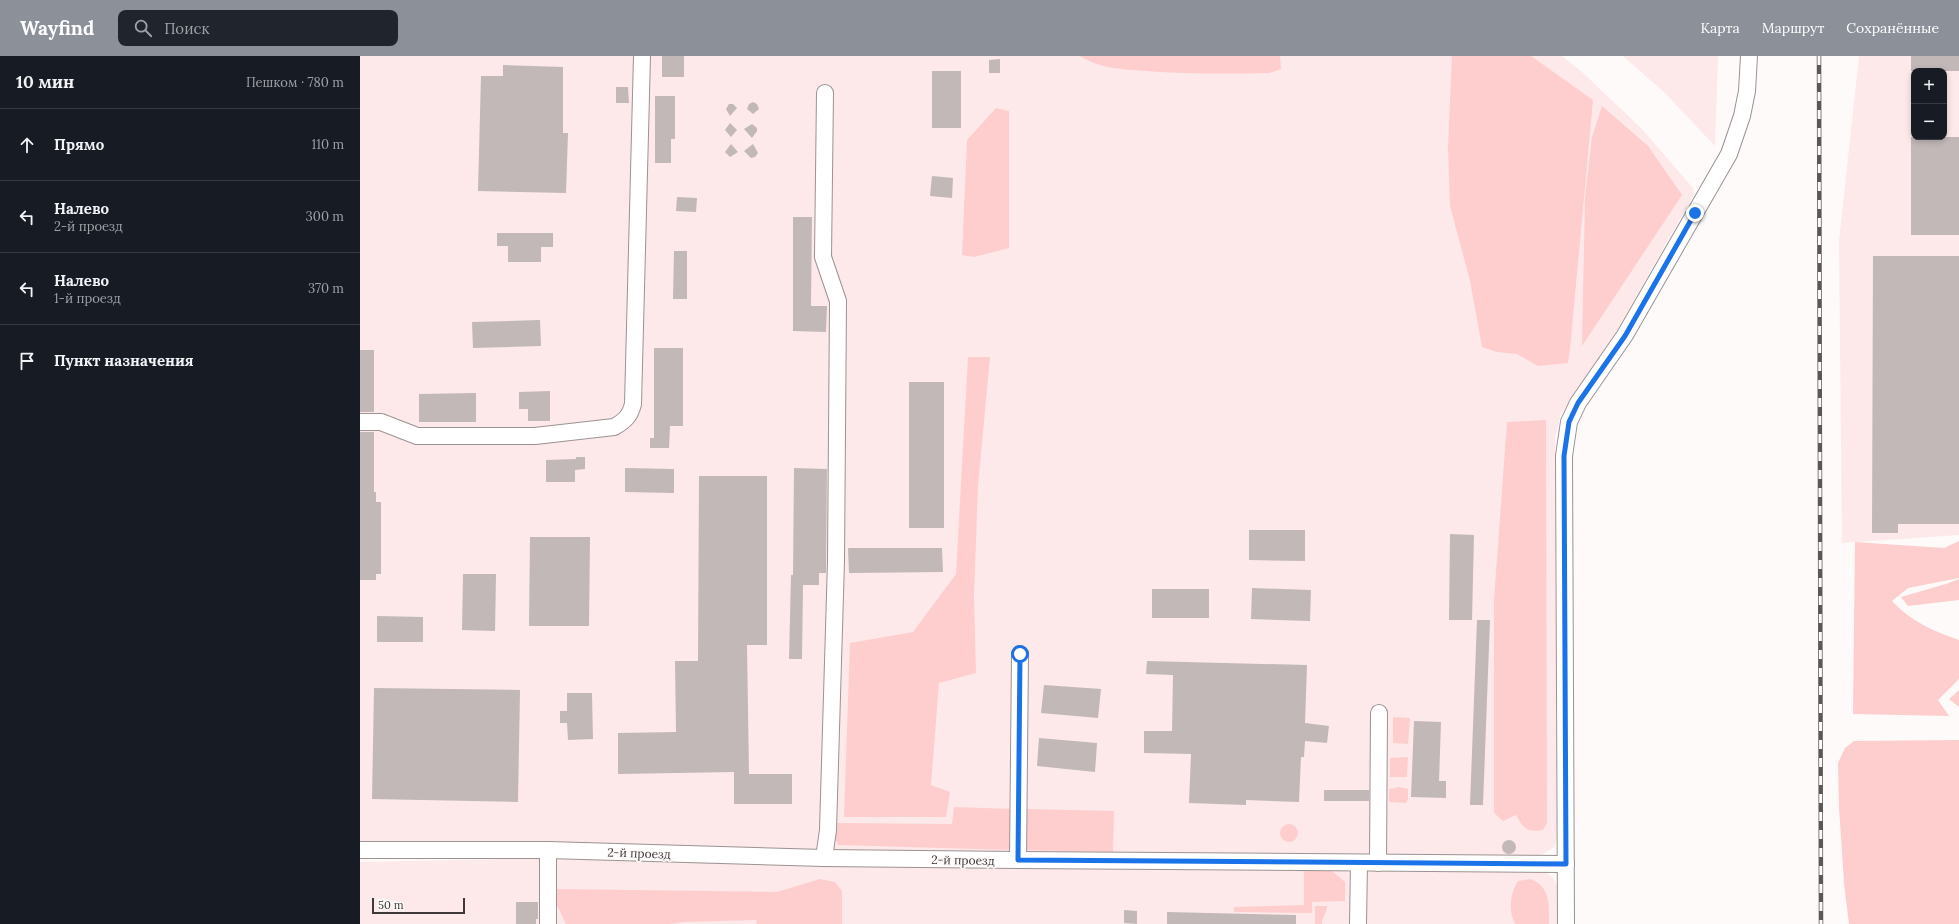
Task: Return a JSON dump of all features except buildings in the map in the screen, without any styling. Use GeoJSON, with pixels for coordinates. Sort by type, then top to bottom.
{"type":"FeatureCollection","features":[{"type":"Feature","properties":{"kind":"street"},"geometry":{"type":"LineString","coordinates":[[360,422],[380,422],[417,436],[535,436],[614,427],[623,423],[630,414],[633,404],[642,56]]}},
{"type":"Feature","properties":{"kind":"street"},"geometry":{"type":"LineString","coordinates":[[1566,924],[1564,456],[1569,422],[1578,403],[1625,336],[1723,167],[1737,134],[1742,116],[1747,91],[1749,56]]}},
{"type":"Feature","properties":{"kind":"street"},"geometry":{"type":"LineString","coordinates":[[824,858],[828,830],[836,568],[838,301],[823,257],[825,93]]}},
{"type":"Feature","properties":{"kind":"street"},"geometry":{"type":"LineString","coordinates":[[1018,860],[1020,654]]}},
{"type":"Feature","properties":{"kind":"street"},"geometry":{"type":"LineString","coordinates":[[1378,863],[1379,713]]}},
{"type":"Feature","properties":{"kind":"street","name":"2-й проезд"},"geometry":{"type":"LineString","coordinates":[[360,850],[548,850],[824,858],[1566,864]]}},
{"type":"Feature","properties":{"kind":"street"},"geometry":{"type":"LineString","coordinates":[[548,850],[548,924]]}},
{"type":"Feature","properties":{"kind":"street"},"geometry":{"type":"LineString","coordinates":[[1358,924],[1359,863]]}},
{"type":"Feature","properties":{"kind":"shaded area"},"geometry":{"type":"Polygon","coordinates":[[[360,56],[1562,56],[1583,73],[1641,128],[1693,188],[1694,194],[1616,332],[1561,414],[1555,438],[1557,838],[1553,848],[1538,857],[1181,857],[360,843],[360,56]]]}},
{"type":"Feature","properties":{"kind":"shaded area"},"geometry":{"type":"Polygon","coordinates":[[[1080,56],[1280,56],[1281,69],[1269,73],[1222,74],[1145,71],[1104,66],[1096,64],[1080,56]]]}},
{"type":"Feature","properties":{"kind":"shaded area"},"geometry":{"type":"Polygon","coordinates":[[[1452,56],[1531,56],[1593,100],[1568,363],[1538,366],[1517,354],[1497,352],[1482,347],[1470,281],[1450,206],[1448,147],[1452,56]]]}},
{"type":"Feature","properties":{"kind":"shaded area"},"geometry":{"type":"Polygon","coordinates":[[[1623,56],[1718,56],[1715,146],[1665,93],[1623,56]]]}},
{"type":"Feature","properties":{"kind":"shaded area"},"geometry":{"type":"Polygon","coordinates":[[[1859,56],[1959,56],[1959,535],[1842,543],[1839,241],[1859,56]]]}},
{"type":"Feature","properties":{"kind":"shaded area"},"geometry":{"type":"Polygon","coordinates":[[[1602,106],[1648,146],[1682,195],[1582,346],[1585,198],[1592,137],[1602,106]]]}},
{"type":"Feature","properties":{"kind":"shaded area"},"geometry":{"type":"Polygon","coordinates":[[[996,108],[1009,111],[1009,248],[974,257],[962,255],[967,140],[996,108]]]}},
{"type":"Feature","properties":{"kind":"shaded area"},"geometry":{"type":"Polygon","coordinates":[[[968,357],[990,357],[978,486],[974,595],[976,673],[939,683],[931,785],[950,792],[946,817],[844,817],[850,643],[913,632],[956,574],[968,357]]]}},
{"type":"Feature","properties":{"kind":"shaded area"},"geometry":{"type":"Polygon","coordinates":[[[1546,420],[1547,823],[1543,830],[1533,831],[1523,826],[1516,815],[1503,821],[1494,813],[1494,600],[1507,422],[1546,420]]]}},
{"type":"Feature","properties":{"kind":"shaded area"},"geometry":{"type":"Polygon","coordinates":[[[1959,541],[1959,578],[1908,588],[1892,601],[1899,608],[1923,625],[1959,640],[1959,679],[1938,700],[1949,716],[1853,714],[1855,542],[1944,548],[1959,541]]]}},
{"type":"Feature","properties":{"kind":"shaded area"},"geometry":{"type":"Polygon","coordinates":[[[1959,579],[1959,600],[1908,606],[1901,597],[1946,584],[1959,579]]]}},
{"type":"Feature","properties":{"kind":"shaded area"},"geometry":{"type":"Polygon","coordinates":[[[1959,690],[1959,707],[1949,699],[1959,690]]]}},
{"type":"Feature","properties":{"kind":"shaded area"},"geometry":{"type":"Polygon","coordinates":[[[1393,717],[1410,718],[1408,744],[1393,743],[1393,717]]]}},
{"type":"Feature","properties":{"kind":"shaded area"},"geometry":{"type":"Polygon","coordinates":[[[1959,740],[1959,924],[1849,924],[1844,883],[1838,763],[1845,748],[1854,741],[1959,740]]]}},
{"type":"Feature","properties":{"kind":"shaded area"},"geometry":{"type":"Polygon","coordinates":[[[1408,757],[1407,777],[1390,777],[1390,758],[1408,757]]]}},
{"type":"Feature","properties":{"kind":"shaded area"},"geometry":{"type":"Polygon","coordinates":[[[1399,787],[1408,789],[1408,799],[1406,803],[1389,802],[1389,789],[1399,787]]]}},
{"type":"Feature","properties":{"kind":"shaded area"},"geometry":{"type":"Polygon","coordinates":[[[954,807],[1014,809],[1012,850],[838,845],[833,835],[833,823],[952,824],[954,807]]]}},
{"type":"Feature","properties":{"kind":"shaded area"},"geometry":{"type":"Polygon","coordinates":[[[1025,809],[1114,811],[1113,852],[1023,850],[1025,809]]]}},
{"type":"Feature","properties":{"kind":"shaded area"},"geometry":{"type":"Polygon","coordinates":[[[1289,824],[1295,827],[1298,833],[1295,839],[1289,842],[1283,839],[1280,833],[1283,827],[1289,824]]]}},
{"type":"Feature","properties":{"kind":"shaded area"},"geometry":{"type":"Polygon","coordinates":[[[564,858],[1538,870],[1547,873],[1554,879],[1558,888],[1558,924],[360,924],[360,862],[564,858]]]}},
{"type":"Feature","properties":{"kind":"shaded area"},"geometry":{"type":"Polygon","coordinates":[[[1304,870],[1332,871],[1345,882],[1345,901],[1312,902],[1312,913],[1234,912],[1234,907],[1304,905],[1304,870]]]}},
{"type":"Feature","properties":{"kind":"shaded area"},"geometry":{"type":"Polygon","coordinates":[[[820,879],[835,882],[842,891],[842,924],[757,924],[756,920],[685,922],[670,924],[566,924],[556,903],[557,889],[777,892],[820,879]]]}},
{"type":"Feature","properties":{"kind":"shaded area"},"geometry":{"type":"Polygon","coordinates":[[[1530,879],[1542,886],[1545,892],[1549,904],[1549,924],[1515,924],[1511,913],[1513,891],[1518,881],[1530,879]]]}},
{"type":"Feature","properties":{"kind":"shaded area"},"geometry":{"type":"Polygon","coordinates":[[[1315,906],[1327,906],[1322,924],[1315,924],[1315,906]]]}},
{"type":"Feature","properties":{"kind":"railway"},"geometry":{"type":"LineString","coordinates":[[1819,56],[1821,924]]}},
{"type":"Feature","properties":{"kind":"route"},"geometry":{"type":"LineString","coordinates":[[1020,654],[1018,860],[1566,864],[1564,456],[1569,422],[1578,403],[1625,336],[1695,213]]}}]}
